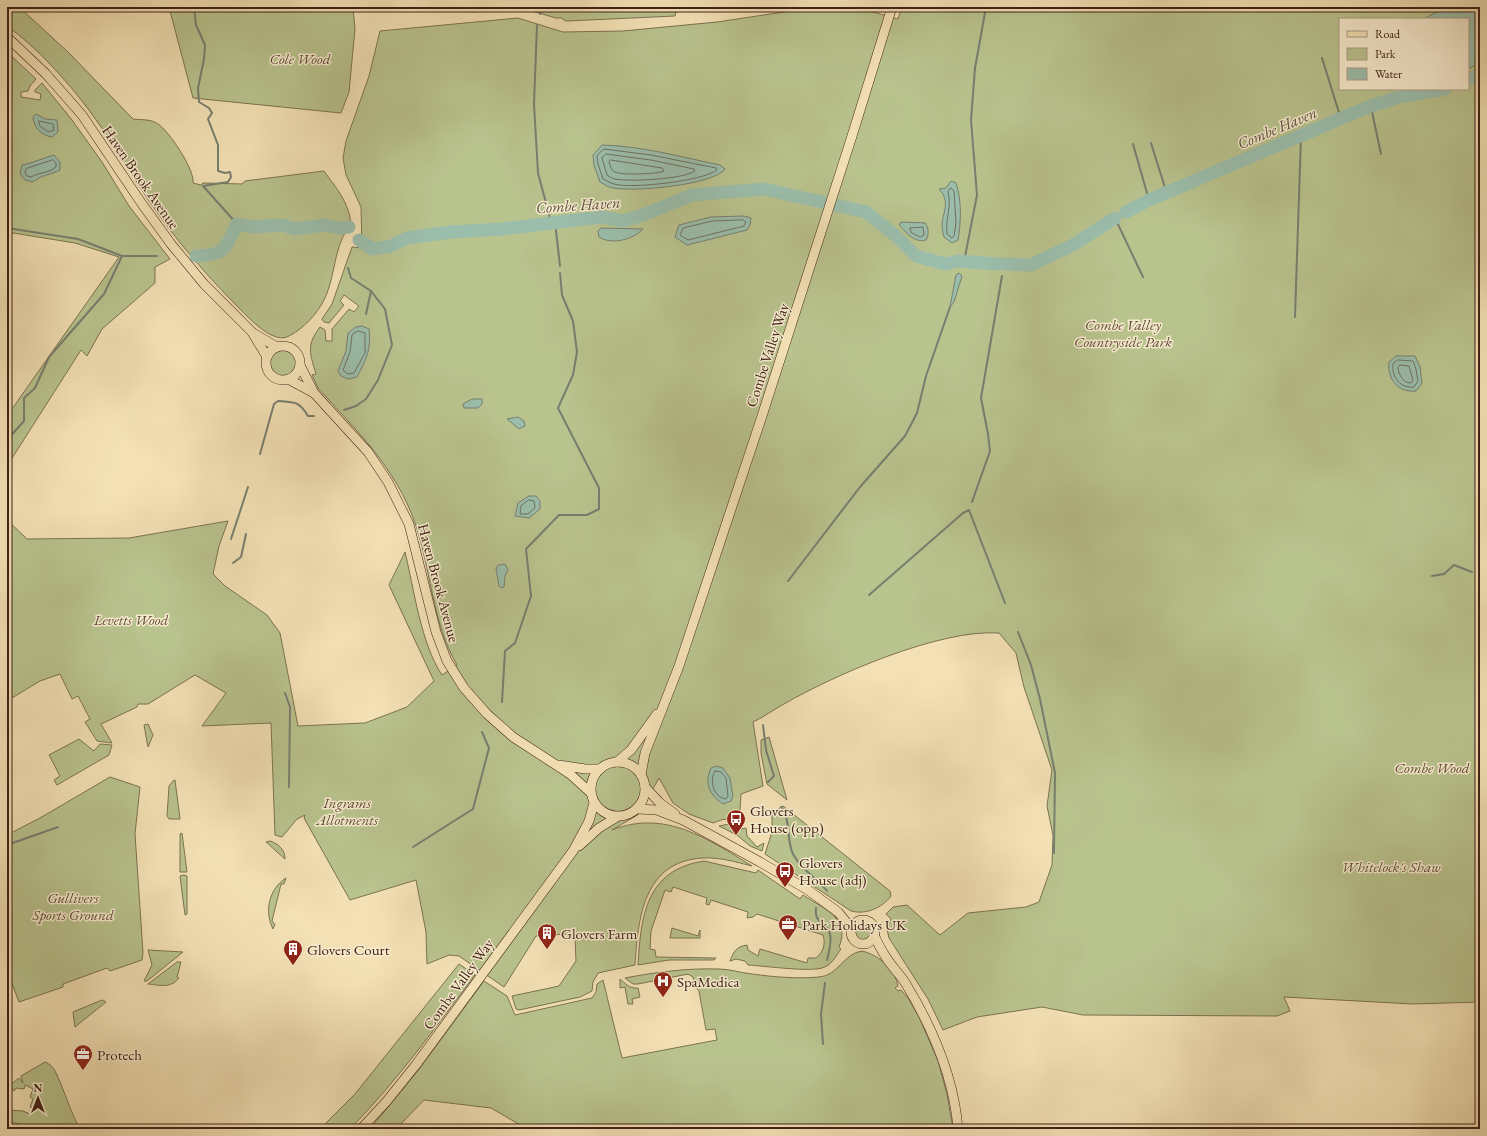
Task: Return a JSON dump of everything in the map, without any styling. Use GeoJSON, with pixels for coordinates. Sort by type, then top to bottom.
{"type":"FeatureCollection","features":[{"type":"Feature","properties":{"kind":"main road","name":"Combe Valley Way"},"geometry":{"type":"LineString","coordinates":[[641,775],[645,753],[654,731],[660,710],[679,666],[823,229],[892,7]]}},
{"type":"Feature","properties":{"kind":"main road","name":"Haven Brook Avenue"},"geometry":{"type":"LineString","coordinates":[[7,37],[46,74],[82,115],[171,244],[204,284],[253,333],[277,347]]}},
{"type":"Feature","properties":{"kind":"main road","name":"Haven Brook Avenue"},"geometry":{"type":"LineString","coordinates":[[253,333],[267,357]]}},
{"type":"Feature","properties":{"kind":"main road"},"geometry":{"type":"LineString","coordinates":[[287,346],[296,351],[299,355],[300,365],[296,374],[288,379],[278,379],[270,374],[266,366],[267,357],[277,347],[287,346]]}},
{"type":"Feature","properties":{"kind":"main road","name":"Haven Brook Avenue"},"geometry":{"type":"LineString","coordinates":[[300,365],[314,393],[368,452],[399,500],[417,549],[436,632],[447,661],[460,682],[487,714],[513,737],[581,783],[591,793]]}},
{"type":"Feature","properties":{"kind":"main road","name":"Haven Brook Avenue"},"geometry":{"type":"LineString","coordinates":[[288,379],[314,393]]}},
{"type":"Feature","properties":{"kind":"main road","name":"Combe Valley Way"},"geometry":{"type":"LineString","coordinates":[[617,762],[631,750],[660,710]]}},
{"type":"Feature","properties":{"kind":"main road"},"geometry":{"type":"LineString","coordinates":[[645,787],[643,801],[638,809],[628,815],[617,817],[604,813],[594,803],[591,793],[593,780],[600,769],[608,764],[617,762],[631,765],[641,775],[645,787],[660,803],[683,820],[808,890],[838,912],[860,921],[866,921],[872,925],[874,935],[884,954],[900,975],[918,1004],[931,1031],[952,1092],[958,1129]]}},
{"type":"Feature","properties":{"kind":"main road","name":"Haven Brook Avenue"},"geometry":{"type":"LineString","coordinates":[[554,764],[585,769],[600,769]]}},
{"type":"Feature","properties":{"kind":"main road","name":"Combe Valley Way"},"geometry":{"type":"LineString","coordinates":[[361,1129],[386,1102],[415,1066],[573,851],[589,821],[594,803]]}},
{"type":"Feature","properties":{"kind":"main road"},"geometry":{"type":"LineString","coordinates":[[638,809],[657,810],[683,820]]}},
{"type":"Feature","properties":{"kind":"main road","name":"Combe Valley Way"},"geometry":{"type":"LineString","coordinates":[[573,851],[599,828],[617,817]]}},
{"type":"Feature","properties":{"kind":"main road"},"geometry":{"type":"LineString","coordinates":[[838,912],[852,929],[854,940],[859,943],[867,943],[884,954]]}},
{"type":"Feature","properties":{"kind":"main road"},"geometry":{"type":"LineString","coordinates":[[852,929],[860,921]]}},
{"type":"Feature","properties":{"kind":"main road"},"geometry":{"type":"LineString","coordinates":[[867,943],[874,935]]}},
{"type":"Feature","properties":{"kind":"main road"},"geometry":{"type":"LineString","coordinates":[[7,1127],[12,1129]]}},
{"type":"Feature","properties":{"kind":"green space"},"geometry":{"type":"Polygon","coordinates":[[[7,7],[19,7],[69,53],[133,119],[152,121],[163,128],[186,160],[193,177],[193,183],[201,185],[203,183],[242,184],[245,181],[324,171],[345,202],[351,224],[341,242],[328,291],[314,316],[294,333],[283,338],[276,337],[263,330],[250,319],[215,283],[179,242],[157,213],[104,131],[61,76],[41,54],[7,26],[7,7]]]}},
{"type":"Feature","properties":{"kind":"green space","name":"Cole Wood"},"geometry":{"type":"Polygon","coordinates":[[[169,7],[353,7],[355,29],[349,92],[341,113],[193,98],[169,7]]]}},
{"type":"Feature","properties":{"kind":"green space"},"geometry":{"type":"Polygon","coordinates":[[[476,7],[677,7],[675,16],[566,21],[561,18],[556,18],[525,9],[471,12],[476,7]]]}},
{"type":"Feature","properties":{"kind":"green space","name":"Combe Valley Countryside Park"},"geometry":{"type":"Polygon","coordinates":[[[817,7],[828,9],[855,7],[898,19],[902,7],[1480,7],[1480,1002],[1413,1004],[1284,997],[1290,1011],[1277,1016],[1083,1015],[1042,1007],[977,1017],[943,1030],[928,999],[889,938],[887,929],[891,919],[886,914],[893,907],[907,905],[940,935],[968,913],[1026,907],[1039,902],[1052,865],[1053,835],[1047,806],[1052,770],[1024,687],[1016,653],[999,633],[975,634],[948,638],[889,656],[859,667],[806,692],[753,722],[763,786],[741,794],[740,810],[736,811],[734,818],[713,823],[689,814],[673,803],[659,778],[639,814],[612,830],[631,824],[650,823],[668,825],[702,837],[752,866],[734,861],[703,858],[683,862],[667,870],[656,881],[648,895],[642,912],[638,929],[635,965],[598,973],[593,982],[592,991],[580,997],[519,1010],[516,1009],[512,996],[559,986],[576,961],[575,937],[567,934],[536,936],[504,987],[459,956],[449,955],[427,964],[426,932],[416,880],[350,900],[304,818],[305,815],[297,819],[282,837],[275,835],[271,723],[202,726],[226,693],[195,675],[148,704],[138,704],[137,707],[101,724],[112,743],[97,741],[85,722],[90,719],[78,696],[72,699],[60,674],[40,681],[7,701],[7,520],[27,539],[129,538],[228,521],[219,546],[213,574],[225,586],[267,615],[280,633],[298,726],[365,723],[407,707],[434,681],[389,585],[405,552],[423,632],[435,662],[442,675],[457,665],[442,632],[425,559],[415,523],[407,503],[386,467],[374,451],[318,388],[312,375],[316,374],[310,350],[313,339],[320,327],[325,330],[326,341],[332,341],[332,329],[349,309],[354,312],[359,306],[344,295],[340,301],[344,305],[329,323],[324,322],[322,319],[332,304],[352,247],[362,248],[361,207],[346,175],[343,158],[346,141],[369,76],[380,31],[518,18],[563,32],[623,31],[717,22],[817,7]]]}},
{"type":"Feature","properties":{"kind":"green space"},"geometry":{"type":"Polygon","coordinates":[[[7,52],[36,79],[28,91],[21,92],[21,97],[40,100],[41,94],[35,92],[35,90],[42,83],[72,120],[102,162],[129,206],[170,259],[155,267],[155,283],[102,329],[87,356],[81,350],[7,466],[7,416],[119,257],[75,243],[7,232],[7,52]]]}},
{"type":"Feature","properties":{"kind":"green space"},"geometry":{"type":"Polygon","coordinates":[[[283,349],[293,353],[297,363],[293,373],[283,377],[273,373],[269,363],[273,353],[283,349]]]}},
{"type":"Feature","properties":{"kind":"green space"},"geometry":{"type":"Polygon","coordinates":[[[148,724],[153,735],[148,747],[144,725],[148,724]]]}},
{"type":"Feature","properties":{"kind":"green space"},"geometry":{"type":"Polygon","coordinates":[[[769,737],[787,800],[767,784],[761,753],[761,740],[769,737]]]}},
{"type":"Feature","properties":{"kind":"green space"},"geometry":{"type":"Polygon","coordinates":[[[79,739],[94,751],[100,744],[112,745],[109,755],[57,785],[54,780],[60,776],[49,755],[79,739]]]}},
{"type":"Feature","properties":{"kind":"green space","name":"Gullivers Sports Ground"},"geometry":{"type":"Polygon","coordinates":[[[110,777],[140,787],[135,834],[143,953],[142,960],[110,971],[107,968],[63,984],[63,987],[19,1002],[7,970],[7,835],[40,818],[110,777]]]}},
{"type":"Feature","properties":{"kind":"green space"},"geometry":{"type":"Polygon","coordinates":[[[174,780],[180,819],[169,819],[167,816],[169,786],[174,780]]]}},
{"type":"Feature","properties":{"kind":"green space"},"geometry":{"type":"Polygon","coordinates":[[[783,806],[890,891],[891,896],[883,904],[873,910],[862,912],[851,911],[765,854],[772,832],[772,816],[775,811],[783,806]]]}},
{"type":"Feature","properties":{"kind":"green space"},"geometry":{"type":"Polygon","coordinates":[[[734,823],[739,825],[741,829],[746,828],[747,836],[757,847],[764,843],[762,851],[750,846],[737,835],[719,826],[734,823]]]}},
{"type":"Feature","properties":{"kind":"green space"},"geometry":{"type":"Polygon","coordinates":[[[182,833],[187,872],[180,872],[180,834],[182,833]]]}},
{"type":"Feature","properties":{"kind":"green space"},"geometry":{"type":"Polygon","coordinates":[[[270,841],[281,848],[285,859],[266,842],[270,841]]]}},
{"type":"Feature","properties":{"kind":"green space"},"geometry":{"type":"Polygon","coordinates":[[[704,861],[756,873],[758,870],[800,899],[803,895],[827,910],[838,921],[841,929],[842,937],[839,947],[841,949],[835,958],[825,967],[815,969],[748,965],[745,961],[736,959],[730,961],[736,950],[747,945],[748,950],[758,956],[760,949],[807,963],[808,958],[816,958],[822,951],[824,945],[823,935],[757,914],[753,917],[747,918],[748,912],[711,900],[709,905],[706,904],[707,898],[673,887],[671,892],[665,890],[651,931],[650,949],[655,950],[656,957],[716,958],[714,960],[669,960],[638,965],[641,929],[645,912],[650,898],[658,885],[670,874],[685,866],[704,861]]]}},
{"type":"Feature","properties":{"kind":"green space"},"geometry":{"type":"Polygon","coordinates":[[[180,876],[187,876],[187,914],[185,915],[180,876]]]}},
{"type":"Feature","properties":{"kind":"green space"},"geometry":{"type":"Polygon","coordinates":[[[286,878],[284,884],[281,884],[272,921],[275,924],[273,929],[269,915],[270,901],[276,888],[286,878]]]}},
{"type":"Feature","properties":{"kind":"green space"},"geometry":{"type":"Polygon","coordinates":[[[863,924],[869,926],[871,932],[869,938],[863,940],[857,938],[855,932],[857,926],[863,924]]]}},
{"type":"Feature","properties":{"kind":"green space"},"geometry":{"type":"Polygon","coordinates":[[[672,928],[698,936],[700,930],[700,938],[670,938],[672,928]]]}},
{"type":"Feature","properties":{"kind":"green space"},"geometry":{"type":"Polygon","coordinates":[[[148,950],[183,952],[147,981],[144,981],[152,965],[148,950]]]}},
{"type":"Feature","properties":{"kind":"green space"},"geometry":{"type":"Polygon","coordinates":[[[862,951],[880,959],[890,969],[894,974],[898,986],[895,988],[898,991],[901,990],[908,998],[919,1017],[938,1061],[947,1094],[953,1129],[527,1129],[491,1108],[424,1100],[396,1129],[370,1129],[420,1068],[484,981],[507,996],[515,1015],[592,998],[596,992],[597,984],[603,980],[622,1058],[717,1040],[715,1029],[706,1030],[699,991],[696,988],[693,977],[688,974],[638,984],[633,984],[625,978],[695,969],[723,969],[777,977],[819,977],[826,976],[831,973],[850,956],[862,951]]]}},
{"type":"Feature","properties":{"kind":"green space"},"geometry":{"type":"Polygon","coordinates":[[[177,962],[181,962],[177,977],[179,978],[176,981],[165,986],[148,984],[177,962]]]}},
{"type":"Feature","properties":{"kind":"green space"},"geometry":{"type":"Polygon","coordinates":[[[459,964],[475,975],[384,1092],[350,1129],[320,1129],[355,1094],[459,964]]]}},
{"type":"Feature","properties":{"kind":"green space"},"geometry":{"type":"Polygon","coordinates":[[[620,979],[630,987],[638,988],[640,997],[632,999],[633,1004],[628,1004],[625,987],[620,988],[620,979]]]}},
{"type":"Feature","properties":{"kind":"green space"},"geometry":{"type":"Polygon","coordinates":[[[102,1000],[106,1002],[75,1027],[73,1012],[102,1000]]]}},
{"type":"Feature","properties":{"kind":"green space"},"geometry":{"type":"Polygon","coordinates":[[[45,1062],[55,1071],[80,1129],[32,1129],[7,1120],[7,1110],[23,1111],[30,1114],[34,1109],[30,1107],[33,1099],[30,1097],[33,1089],[25,1085],[24,1089],[16,1088],[14,1091],[10,1085],[19,1078],[23,1083],[21,1076],[45,1062]]]}},
{"type":"Feature","properties":{"kind":"water"},"geometry":{"type":"Polygon","coordinates":[[[1446,7],[1480,7],[1480,63],[1469,68],[1469,18],[1426,18],[1446,7]]]}},
{"type":"Feature","properties":{"kind":"water"},"geometry":{"type":"Polygon","coordinates":[[[36,114],[45,119],[57,120],[58,132],[52,137],[41,133],[34,121],[33,117],[36,114]]]}},
{"type":"Feature","properties":{"kind":"water"},"geometry":{"type":"Polygon","coordinates":[[[602,145],[632,147],[661,152],[720,165],[725,169],[718,175],[706,179],[673,186],[639,189],[612,188],[600,182],[594,165],[593,155],[602,145]]]}},
{"type":"Feature","properties":{"kind":"water"},"geometry":{"type":"Polygon","coordinates":[[[54,155],[60,162],[60,170],[39,178],[33,182],[25,180],[20,174],[22,165],[54,155]]]}},
{"type":"Feature","properties":{"kind":"water"},"geometry":{"type":"Polygon","coordinates":[[[951,181],[956,183],[960,212],[958,240],[952,243],[944,237],[942,229],[945,201],[939,189],[946,188],[951,181]]]}},
{"type":"Feature","properties":{"kind":"water"},"geometry":{"type":"Polygon","coordinates":[[[744,216],[751,218],[750,225],[747,230],[687,245],[675,237],[679,225],[711,217],[744,216]]]}},
{"type":"Feature","properties":{"kind":"water"},"geometry":{"type":"Polygon","coordinates":[[[901,222],[925,223],[928,232],[926,240],[921,241],[911,237],[899,225],[901,222]]]}},
{"type":"Feature","properties":{"kind":"water"},"geometry":{"type":"Polygon","coordinates":[[[601,228],[643,229],[634,236],[622,240],[610,241],[599,237],[598,231],[601,228]]]}},
{"type":"Feature","properties":{"kind":"water"},"geometry":{"type":"Polygon","coordinates":[[[959,273],[962,276],[954,302],[950,307],[956,275],[959,273]]]}},
{"type":"Feature","properties":{"kind":"water"},"geometry":{"type":"Polygon","coordinates":[[[362,326],[369,329],[368,354],[357,377],[348,379],[341,376],[338,371],[346,351],[348,333],[356,327],[362,326]]]}},
{"type":"Feature","properties":{"kind":"water"},"geometry":{"type":"Polygon","coordinates":[[[1396,356],[1415,356],[1420,367],[1422,383],[1416,391],[1404,390],[1395,384],[1392,379],[1389,362],[1396,356]]]}},
{"type":"Feature","properties":{"kind":"water"},"geometry":{"type":"Polygon","coordinates":[[[472,399],[482,399],[482,404],[478,408],[464,408],[463,404],[472,399]]]}},
{"type":"Feature","properties":{"kind":"water"},"geometry":{"type":"Polygon","coordinates":[[[518,417],[524,421],[525,426],[519,429],[507,419],[518,417]]]}},
{"type":"Feature","properties":{"kind":"water"},"geometry":{"type":"Polygon","coordinates":[[[529,496],[536,496],[540,501],[540,509],[529,518],[515,516],[518,503],[529,496]]]}},
{"type":"Feature","properties":{"kind":"water"},"geometry":{"type":"Polygon","coordinates":[[[505,564],[508,570],[505,576],[504,587],[502,588],[499,586],[496,569],[498,565],[505,564]]]}},
{"type":"Feature","properties":{"kind":"water"},"geometry":{"type":"Polygon","coordinates":[[[716,766],[723,768],[730,778],[733,796],[731,801],[723,804],[714,797],[708,783],[711,768],[716,766]]]}},
{"type":"Feature","properties":{"kind":"waterway"},"geometry":{"type":"LineString","coordinates":[[194,7],[196,25],[205,45],[204,59],[198,88],[199,102],[209,108],[212,113],[208,119],[218,145],[218,171],[225,173],[230,172],[231,177],[228,182],[203,186],[237,224]]}},
{"type":"Feature","properties":{"kind":"waterway"},"geometry":{"type":"LineString","coordinates":[[540,14],[544,7]]}},
{"type":"Feature","properties":{"kind":"waterway"},"geometry":{"type":"LineString","coordinates":[[964,262],[977,195],[971,120],[975,68],[986,7]]}},
{"type":"Feature","properties":{"kind":"waterway"},"geometry":{"type":"LineString","coordinates":[[537,25],[534,104],[538,173],[551,222]]}},
{"type":"Feature","properties":{"kind":"waterway"},"geometry":{"type":"LineString","coordinates":[[1322,58],[1341,119]]}},
{"type":"Feature","properties":{"kind":"waterway","name":"Combe Haven"},"geometry":{"type":"LineString","coordinates":[[1469,80],[1480,75]]}},
{"type":"Feature","properties":{"kind":"waterway","name":"Combe Haven"},"geometry":{"type":"LineString","coordinates":[[1126,212],[1149,200],[1368,107],[1399,97],[1439,90]]}},
{"type":"Feature","properties":{"kind":"waterway"},"geometry":{"type":"LineString","coordinates":[[1371,107],[1381,154]]}},
{"type":"Feature","properties":{"kind":"waterway"},"geometry":{"type":"LineString","coordinates":[[1295,317],[1301,136]]}},
{"type":"Feature","properties":{"kind":"waterway"},"geometry":{"type":"LineString","coordinates":[[1151,143],[1167,194]]}},
{"type":"Feature","properties":{"kind":"waterway"},"geometry":{"type":"LineString","coordinates":[[1133,144],[1149,200]]}},
{"type":"Feature","properties":{"kind":"waterway","name":"Combe Haven"},"geometry":{"type":"LineString","coordinates":[[359,240],[373,249],[391,246],[407,238],[451,232],[502,229],[602,217],[623,221],[643,215],[692,195],[764,189],[866,212],[896,236],[916,256],[945,264],[958,261],[997,264]]}},
{"type":"Feature","properties":{"kind":"waterway"},"geometry":{"type":"LineString","coordinates":[[1115,218],[1143,277]]}},
{"type":"Feature","properties":{"kind":"waterway","name":"Combe Haven"},"geometry":{"type":"LineString","coordinates":[[1004,264],[1031,265],[1073,245],[1115,218]]}},
{"type":"Feature","properties":{"kind":"waterway"},"geometry":{"type":"LineString","coordinates":[[555,222],[560,266]]}},
{"type":"Feature","properties":{"kind":"waterway","name":"Combe Haven"},"geometry":{"type":"LineString","coordinates":[[196,256],[213,254],[223,249],[227,245],[237,224],[252,227],[282,225],[295,229],[325,225],[339,228],[349,227]]}},
{"type":"Feature","properties":{"kind":"waterway","name":"Combe Haven"},"geometry":{"type":"LineString","coordinates":[[7,228],[78,239],[122,256],[157,256]]}},
{"type":"Feature","properties":{"kind":"waterway"},"geometry":{"type":"LineString","coordinates":[[7,440],[24,421],[24,398],[35,388],[49,357],[104,294],[122,256]]}},
{"type":"Feature","properties":{"kind":"waterway"},"geometry":{"type":"LineString","coordinates":[[344,410],[356,406],[366,399],[378,380],[392,345],[385,309],[371,291],[351,278],[348,268]]}},
{"type":"Feature","properties":{"kind":"waterway"},"geometry":{"type":"LineString","coordinates":[[502,702],[505,651],[515,643],[531,596],[526,549],[559,515],[587,515],[599,509],[599,488],[558,408],[573,375],[577,352],[573,321],[562,295],[560,273]]}},
{"type":"Feature","properties":{"kind":"waterway"},"geometry":{"type":"LineString","coordinates":[[972,502],[990,451],[981,398],[1002,276]]}},
{"type":"Feature","properties":{"kind":"waterway"},"geometry":{"type":"LineString","coordinates":[[366,314],[371,291]]}},
{"type":"Feature","properties":{"kind":"waterway"},"geometry":{"type":"LineString","coordinates":[[788,581],[860,487],[905,436],[917,413],[926,376],[950,307]]}},
{"type":"Feature","properties":{"kind":"waterway"},"geometry":{"type":"LineString","coordinates":[[260,454],[274,404],[278,401],[296,403],[302,407],[308,416],[314,416]]}},
{"type":"Feature","properties":{"kind":"waterway"},"geometry":{"type":"LineString","coordinates":[[231,539],[248,487]]}},
{"type":"Feature","properties":{"kind":"waterway"},"geometry":{"type":"LineString","coordinates":[[869,595],[963,513],[969,510],[1005,603]]}},
{"type":"Feature","properties":{"kind":"waterway"},"geometry":{"type":"LineString","coordinates":[[233,563],[241,557],[246,534]]}},
{"type":"Feature","properties":{"kind":"waterway"},"geometry":{"type":"LineString","coordinates":[[1432,576],[1444,574],[1454,565],[1472,572]]}},
{"type":"Feature","properties":{"kind":"waterway"},"geometry":{"type":"LineString","coordinates":[[1018,632],[1031,665],[1040,699],[1055,773],[1054,853]]}},
{"type":"Feature","properties":{"kind":"waterway"},"geometry":{"type":"LineString","coordinates":[[285,693],[290,707],[289,787]]}},
{"type":"Feature","properties":{"kind":"waterway"},"geometry":{"type":"LineString","coordinates":[[763,725],[766,750],[774,776],[768,782]]}},
{"type":"Feature","properties":{"kind":"waterway"},"geometry":{"type":"LineString","coordinates":[[413,847],[473,809],[489,748],[482,732]]}},
{"type":"Feature","properties":{"kind":"waterway"},"geometry":{"type":"LineString","coordinates":[[781,807],[786,817],[791,848],[796,860],[827,891]]}},
{"type":"Feature","properties":{"kind":"waterway"},"geometry":{"type":"LineString","coordinates":[[7,845],[58,827]]}},
{"type":"Feature","properties":{"kind":"waterway"},"geometry":{"type":"LineString","coordinates":[[816,908],[817,917],[826,927],[831,937],[827,960]]}},
{"type":"Feature","properties":{"kind":"waterway"},"geometry":{"type":"LineString","coordinates":[[823,1044],[821,1014],[825,983]]}},
{"type":"Feature","properties":{"kind":"place","name":"Glovers House (opp)"},"geometry":{"type":"Point","coordinates":[736,836]}},
{"type":"Feature","properties":{"kind":"place","name":"Glovers House (adj)"},"geometry":{"type":"Point","coordinates":[785,888]}},
{"type":"Feature","properties":{"kind":"place","name":"Park Holidays UK"},"geometry":{"type":"Point","coordinates":[788,941]}},
{"type":"Feature","properties":{"kind":"place","name":"Glovers Farm"},"geometry":{"type":"Point","coordinates":[547,950]}},
{"type":"Feature","properties":{"kind":"place","name":"Glovers Court"},"geometry":{"type":"Point","coordinates":[293,966]}},
{"type":"Feature","properties":{"kind":"place","name":"SpaMedica"},"geometry":{"type":"Point","coordinates":[663,998]}},
{"type":"Feature","properties":{"kind":"place","name":"Protech"},"geometry":{"type":"Point","coordinates":[83,1071]}},
{"type":"Feature","properties":{"kind":"park label","name":"Levetts Wood"},"geometry":{"type":"Point","coordinates":[131,619]}},
{"type":"Feature","properties":{"kind":"park label","name":"Combe Wood"},"geometry":{"type":"Point","coordinates":[1432,767]}},
{"type":"Feature","properties":{"kind":"park label","name":"Ingrams Allotments"},"geometry":{"type":"Point","coordinates":[347,810]}},
{"type":"Feature","properties":{"kind":"park label","name":"Whitelock's Shaw"},"geometry":{"type":"Point","coordinates":[1391,866]}}]}
